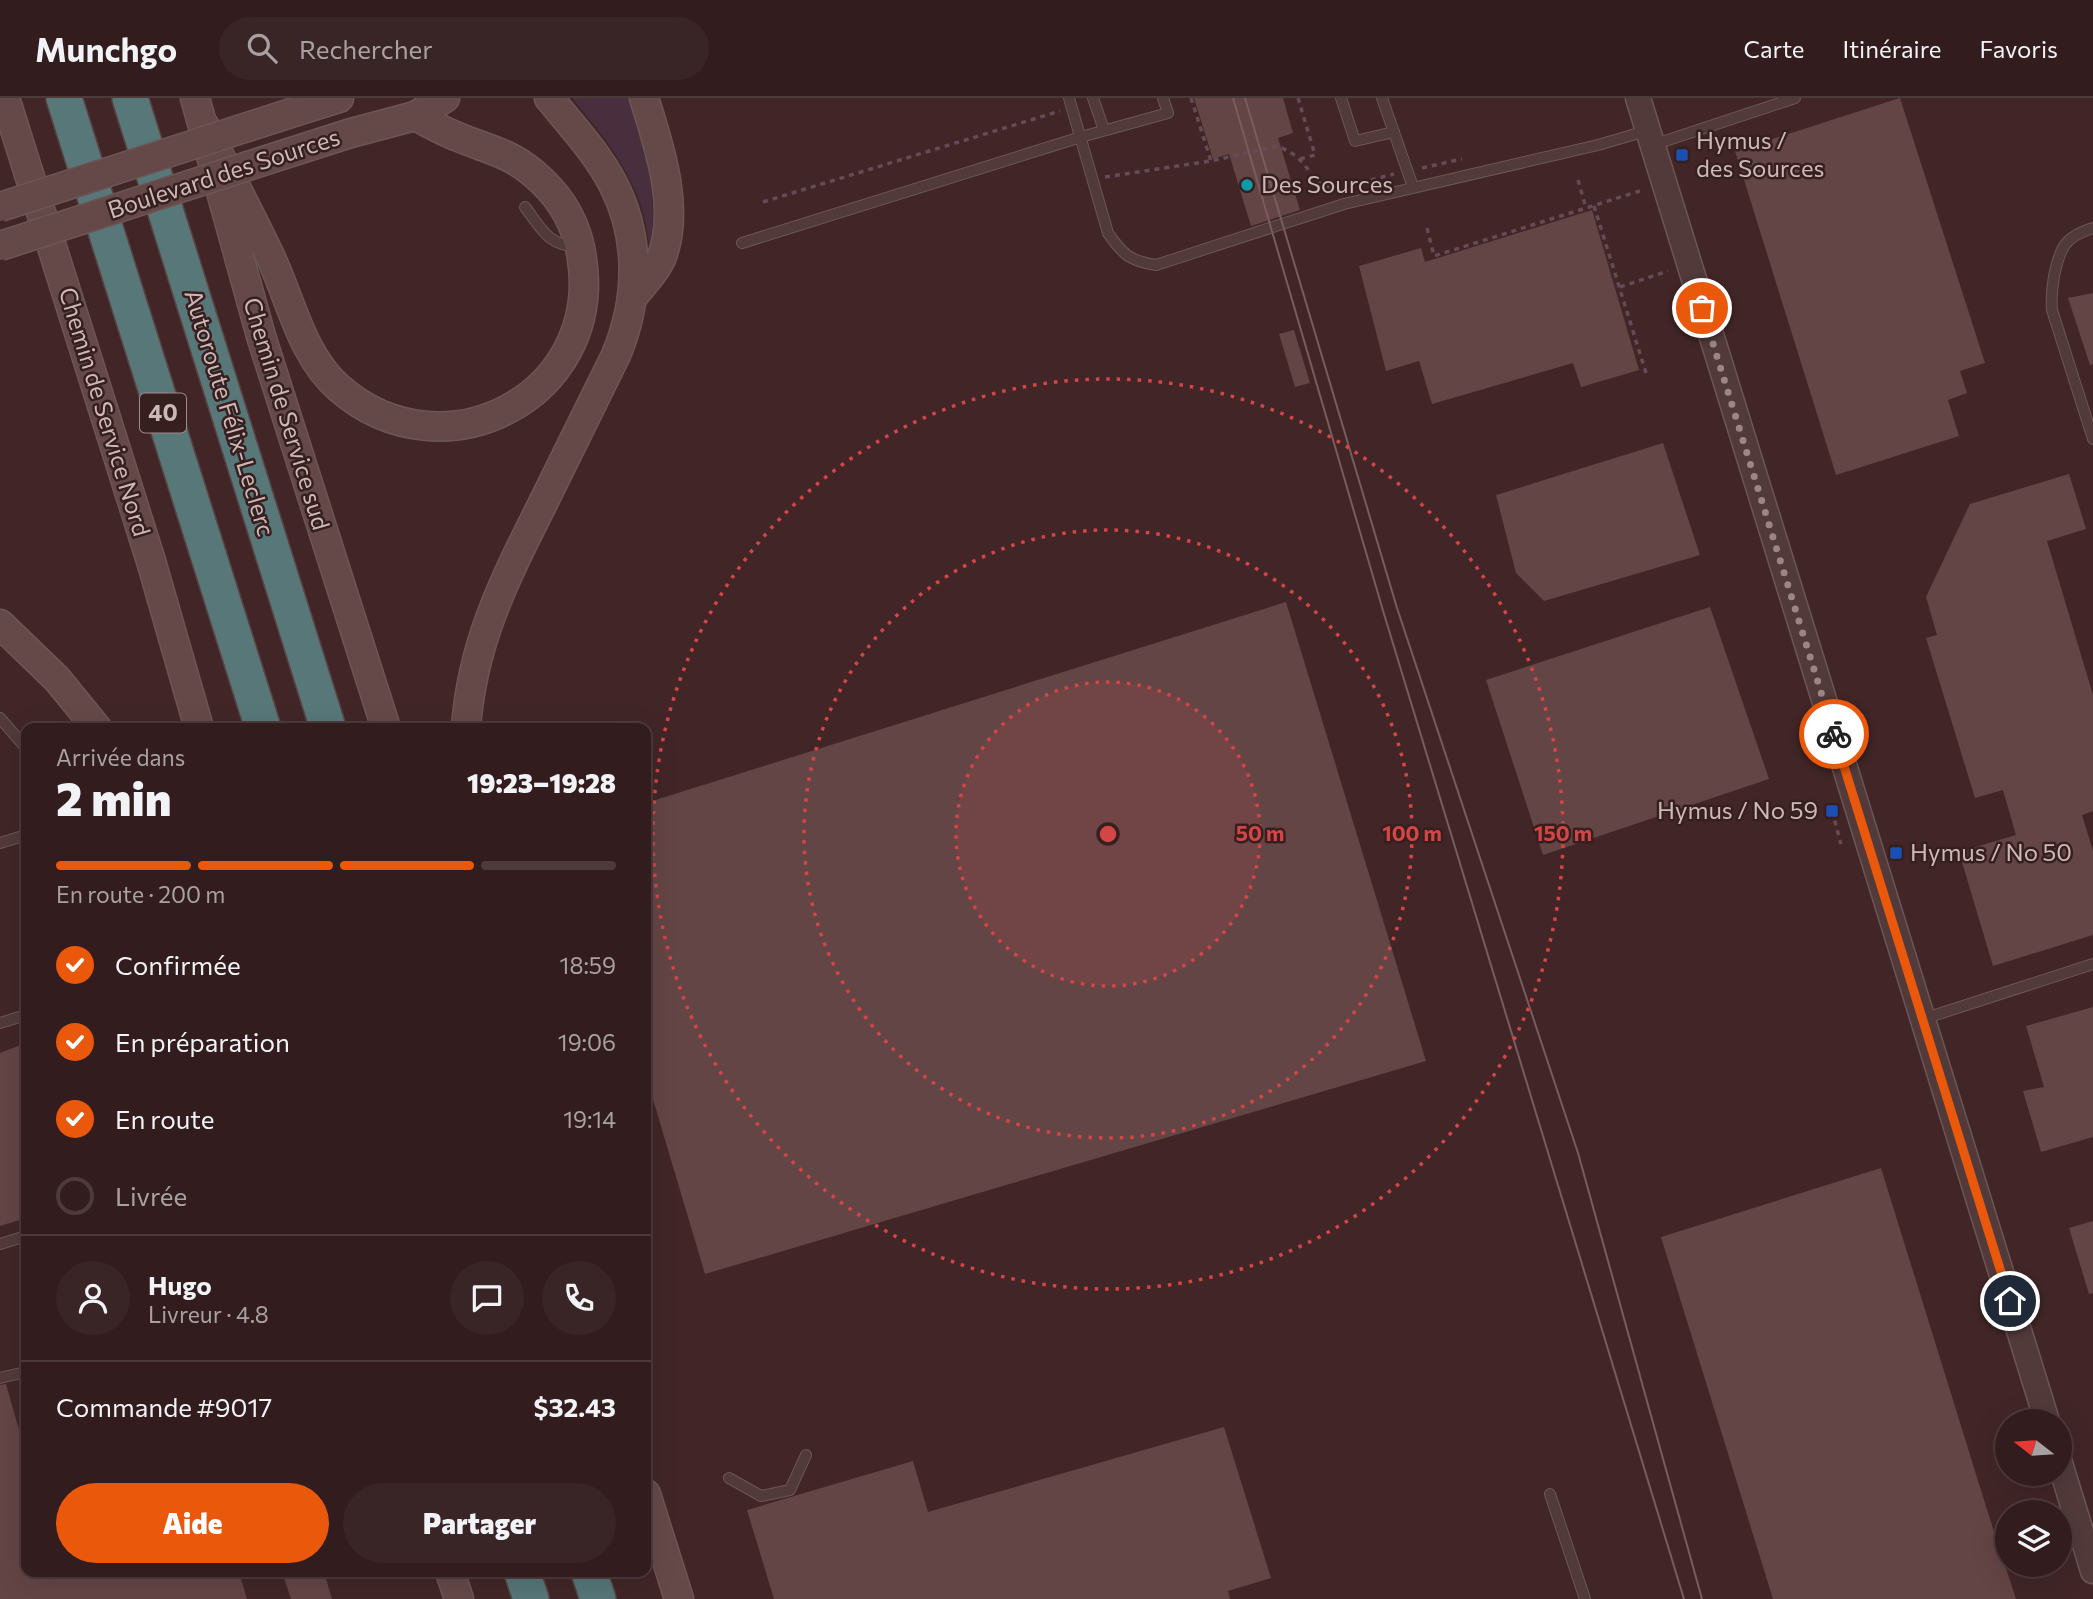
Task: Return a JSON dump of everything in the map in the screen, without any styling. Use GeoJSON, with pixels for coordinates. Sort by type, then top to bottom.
{"type":"FeatureCollection","features":[{"type":"Feature","properties":{"kind":"highway","name":"40"},"geometry":{"type":"LineString","coordinates":[[64,98],[261,723]]}},
{"type":"Feature","properties":{"kind":"highway","name":"Autoroute Félix-Leclerc"},"geometry":{"type":"LineString","coordinates":[[130,98],[326,723]]}},
{"type":"Feature","properties":{"kind":"highway"},"geometry":{"type":"LineString","coordinates":[[524,1577],[531,1599]]}},
{"type":"Feature","properties":{"kind":"highway"},"geometry":{"type":"LineString","coordinates":[[591,1577],[598,1599]]}},
{"type":"Feature","properties":{"kind":"main road","name":"Chemin de Service Nord"},"geometry":{"type":"LineString","coordinates":[[5,98],[151,561],[198,723]]}},
{"type":"Feature","properties":{"kind":"main road","name":"Chemin de Service sud"},"geometry":{"type":"LineString","coordinates":[[195,98],[257,323],[384,723]]}},
{"type":"Feature","properties":{"kind":"main road","name":"Boulevard des Sources"},"geometry":{"type":"LineString","coordinates":[[0,207],[339,98]]}},
{"type":"Feature","properties":{"kind":"main road","name":"Boulevard des Sources"},"geometry":{"type":"LineString","coordinates":[[0,246],[370,127],[415,116],[445,98]]}},
{"type":"Feature","properties":{"kind":"main road"},"geometry":{"type":"LineString","coordinates":[[466,723],[474,670],[491,612],[616,355],[632,298],[633,246],[621,201],[603,167],[549,98]]}},
{"type":"Feature","properties":{"kind":"main road"},"geometry":{"type":"LineString","coordinates":[[632,298],[660,261],[668,214],[668,188],[644,98]]}},
{"type":"Feature","properties":{"kind":"main road"},"geometry":{"type":"LineString","coordinates":[[204,125],[271,258],[312,354],[339,388],[376,413],[394,420],[435,427],[476,423],[513,408],[531,396],[560,363],[579,325],[584,304],[585,284],[580,246],[567,211],[528,168],[498,151],[460,138],[415,116]]}},
{"type":"Feature","properties":{"kind":"main road"},"geometry":{"type":"LineString","coordinates":[[0,624],[57,678],[93,723]]}},
{"type":"Feature","properties":{"kind":"main road"},"geometry":{"type":"LineString","coordinates":[[651,1510],[679,1599]]}},
{"type":"Feature","properties":{"kind":"main road"},"geometry":{"type":"LineString","coordinates":[[452,1577],[459,1599]]}},
{"type":"Feature","properties":{"kind":"street"},"geometry":{"type":"LineString","coordinates":[[1638,98],[2043,1409]]}},
{"type":"Feature","properties":{"kind":"street"},"geometry":{"type":"LineString","coordinates":[[2067,1486],[2093,1571]]}},
{"type":"Feature","properties":{"kind":"lane"},"geometry":{"type":"LineString","coordinates":[[1093,98],[1104,130]]}},
{"type":"Feature","properties":{"kind":"lane"},"geometry":{"type":"LineString","coordinates":[[742,243],[1084,136],[1168,113],[1163,98]]}},
{"type":"Feature","properties":{"kind":"lane"},"geometry":{"type":"LineString","coordinates":[[1341,98],[1355,141],[1394,132]]}},
{"type":"Feature","properties":{"kind":"lane"},"geometry":{"type":"LineString","coordinates":[[1382,98],[1413,187]]}},
{"type":"Feature","properties":{"kind":"lane"},"geometry":{"type":"LineString","coordinates":[[1070,103],[1084,136],[1108,233],[1121,252],[1138,262],[1156,265],[1345,204],[1598,145],[1650,138],[1795,98]]}},
{"type":"Feature","properties":{"kind":"lane"},"geometry":{"type":"LineString","coordinates":[[525,207],[553,241],[566,246],[580,246]]}},
{"type":"Feature","properties":{"kind":"lane"},"geometry":{"type":"LineString","coordinates":[[2093,228],[2078,232],[2059,254],[2051,296],[2052,310],[2093,439]]}},
{"type":"Feature","properties":{"kind":"lane"},"geometry":{"type":"LineString","coordinates":[[0,718],[21,742]]}},
{"type":"Feature","properties":{"kind":"lane"},"geometry":{"type":"LineString","coordinates":[[0,843],[21,837]]}},
{"type":"Feature","properties":{"kind":"lane"},"geometry":{"type":"LineString","coordinates":[[1922,1020],[2093,964]]}},
{"type":"Feature","properties":{"kind":"lane"},"geometry":{"type":"LineString","coordinates":[[0,1023],[21,1017]]}},
{"type":"Feature","properties":{"kind":"lane"},"geometry":{"type":"LineString","coordinates":[[0,1244],[21,1238]]}},
{"type":"Feature","properties":{"kind":"lane"},"geometry":{"type":"LineString","coordinates":[[0,1378],[21,1373]]}},
{"type":"Feature","properties":{"kind":"lane"},"geometry":{"type":"LineString","coordinates":[[729,1478],[761,1496],[790,1490],[806,1455]]}},
{"type":"Feature","properties":{"kind":"lane"},"geometry":{"type":"LineString","coordinates":[[1550,1494],[1585,1599]]}},
{"type":"Feature","properties":{"kind":"path"},"geometry":{"type":"LineString","coordinates":[[1191,98],[1211,161]]}},
{"type":"Feature","properties":{"kind":"path"},"geometry":{"type":"LineString","coordinates":[[1298,98],[1315,155],[1300,159]]}},
{"type":"Feature","properties":{"kind":"path"},"geometry":{"type":"LineString","coordinates":[[763,202],[1070,103]]}},
{"type":"Feature","properties":{"kind":"path"},"geometry":{"type":"LineString","coordinates":[[1084,136],[1105,178],[1211,161],[1278,146],[1300,159],[1319,183],[1340,189]]}},
{"type":"Feature","properties":{"kind":"path"},"geometry":{"type":"LineString","coordinates":[[1363,183],[1466,158]]}},
{"type":"Feature","properties":{"kind":"path"},"geometry":{"type":"LineString","coordinates":[[1578,180],[1586,208]]}},
{"type":"Feature","properties":{"kind":"path"},"geometry":{"type":"LineString","coordinates":[[1427,228],[1434,256],[1643,190]]}},
{"type":"Feature","properties":{"kind":"path"},"geometry":{"type":"LineString","coordinates":[[1594,206],[1647,376]]}},
{"type":"Feature","properties":{"kind":"path"},"geometry":{"type":"LineString","coordinates":[[1619,287],[1668,271]]}},
{"type":"Feature","properties":{"kind":"path"},"geometry":{"type":"LineString","coordinates":[[1832,811],[1841,844]]}},
{"type":"Feature","properties":{"kind":"shaded area"},"geometry":{"type":"Polygon","coordinates":[[[572,98],[630,98],[652,192],[650,250],[646,223],[632,183],[609,145],[572,98]]]}},
{"type":"Feature","properties":{"kind":"building","name":"Des Sources"},"geometry":{"type":"Polygon","coordinates":[[[1194,98],[1283,98],[1293,133],[1278,138],[1300,210],[1251,226],[1229,154],[1213,159],[1194,98]]]}},
{"type":"Feature","properties":{"kind":"building"},"geometry":{"type":"Polygon","coordinates":[[[1900,98],[1985,363],[1960,371],[1967,393],[1948,400],[1959,436],[1836,475],[1735,151],[1900,98]]]}},
{"type":"Feature","properties":{"kind":"building"},"geometry":{"type":"Polygon","coordinates":[[[1592,210],[1639,370],[1581,387],[1573,363],[1432,404],[1419,361],[1386,371],[1359,266],[1421,248],[1425,262],[1592,210]]]}},
{"type":"Feature","properties":{"kind":"building"},"geometry":{"type":"Polygon","coordinates":[[[2093,293],[2093,364],[2090,365],[2068,298],[2093,293]]]}},
{"type":"Feature","properties":{"kind":"building"},"geometry":{"type":"Polygon","coordinates":[[[1294,330],[1310,383],[1295,387],[1279,334],[1294,330]]]}},
{"type":"Feature","properties":{"kind":"building"},"geometry":{"type":"Polygon","coordinates":[[[1663,443],[1700,555],[1544,601],[1516,573],[1496,495],[1663,443]]]}},
{"type":"Feature","properties":{"kind":"building"},"geometry":{"type":"Polygon","coordinates":[[[2069,474],[2086,529],[2047,541],[2093,695],[2093,811],[2082,815],[2093,851],[2093,935],[1993,966],[1959,852],[2016,835],[2003,790],[1975,798],[1926,638],[1937,635],[1926,597],[1970,504],[2069,474]]]}},
{"type":"Feature","properties":{"kind":"building"},"geometry":{"type":"Polygon","coordinates":[[[1286,602],[1426,1061],[705,1274],[651,1093],[651,801],[1286,602]]]}},
{"type":"Feature","properties":{"kind":"building"},"geometry":{"type":"Polygon","coordinates":[[[1710,607],[1769,779],[1543,855],[1486,680],[1710,607]]]}},
{"type":"Feature","properties":{"kind":"building"},"geometry":{"type":"Polygon","coordinates":[[[2093,1007],[2093,1137],[2041,1152],[2023,1091],[2044,1087],[2026,1026],[2093,1007]]]}},
{"type":"Feature","properties":{"kind":"building"},"geometry":{"type":"Polygon","coordinates":[[[21,1045],[21,1220],[0,1226],[0,1053],[21,1045]]]}},
{"type":"Feature","properties":{"kind":"building"},"geometry":{"type":"Polygon","coordinates":[[[1881,1168],[1995,1534],[1995,1577],[2009,1577],[2016,1599],[1773,1599],[1661,1237],[1881,1168]]]}},
{"type":"Feature","properties":{"kind":"building"},"geometry":{"type":"Polygon","coordinates":[[[2093,1221],[2093,1293],[2089,1294],[2069,1228],[2093,1221]]]}},
{"type":"Feature","properties":{"kind":"building"},"geometry":{"type":"Polygon","coordinates":[[[6,1384],[21,1436],[21,1577],[240,1577],[247,1599],[0,1599],[0,1385],[6,1384]]]}},
{"type":"Feature","properties":{"kind":"building"},"geometry":{"type":"Polygon","coordinates":[[[1224,1427],[1271,1578],[1228,1591],[1230,1599],[774,1599],[747,1510],[913,1461],[928,1512],[1224,1427]]]}},
{"type":"Feature","properties":{"kind":"building"},"geometry":{"type":"Polygon","coordinates":[[[284,1577],[325,1577],[332,1599],[291,1599],[284,1577]]]}},
{"type":"Feature","properties":{"kind":"tram line"},"geometry":{"type":"LineString","coordinates":[[1233,98],[1384,614],[1684,1599]]}},
{"type":"Feature","properties":{"kind":"tram line"},"geometry":{"type":"LineString","coordinates":[[1245,98],[1397,608],[1578,1153],[1702,1599]]}},
{"type":"Feature","properties":{"kind":"way so far"},"geometry":{"type":"LineString","coordinates":[[1702,308],[1834,734]]}},
{"type":"Feature","properties":{"kind":"place","name":"Hymus / des Sources"},"geometry":{"type":"Point","coordinates":[1682,155]}},
{"type":"Feature","properties":{"kind":"place","name":"Des Sources"},"geometry":{"type":"Point","coordinates":[1247,185]}},
{"type":"Feature","properties":{"kind":"place","name":"Hymus / No 59"},"geometry":{"type":"Point","coordinates":[1832,811]}},
{"type":"Feature","properties":{"kind":"place","name":"Hymus / No 50"},"geometry":{"type":"Point","coordinates":[1896,853]}},
{"type":"Feature","properties":{"kind":"route"},"geometry":{"type":"LineString","coordinates":[[1834,734],[2010,1301]]}}]}
